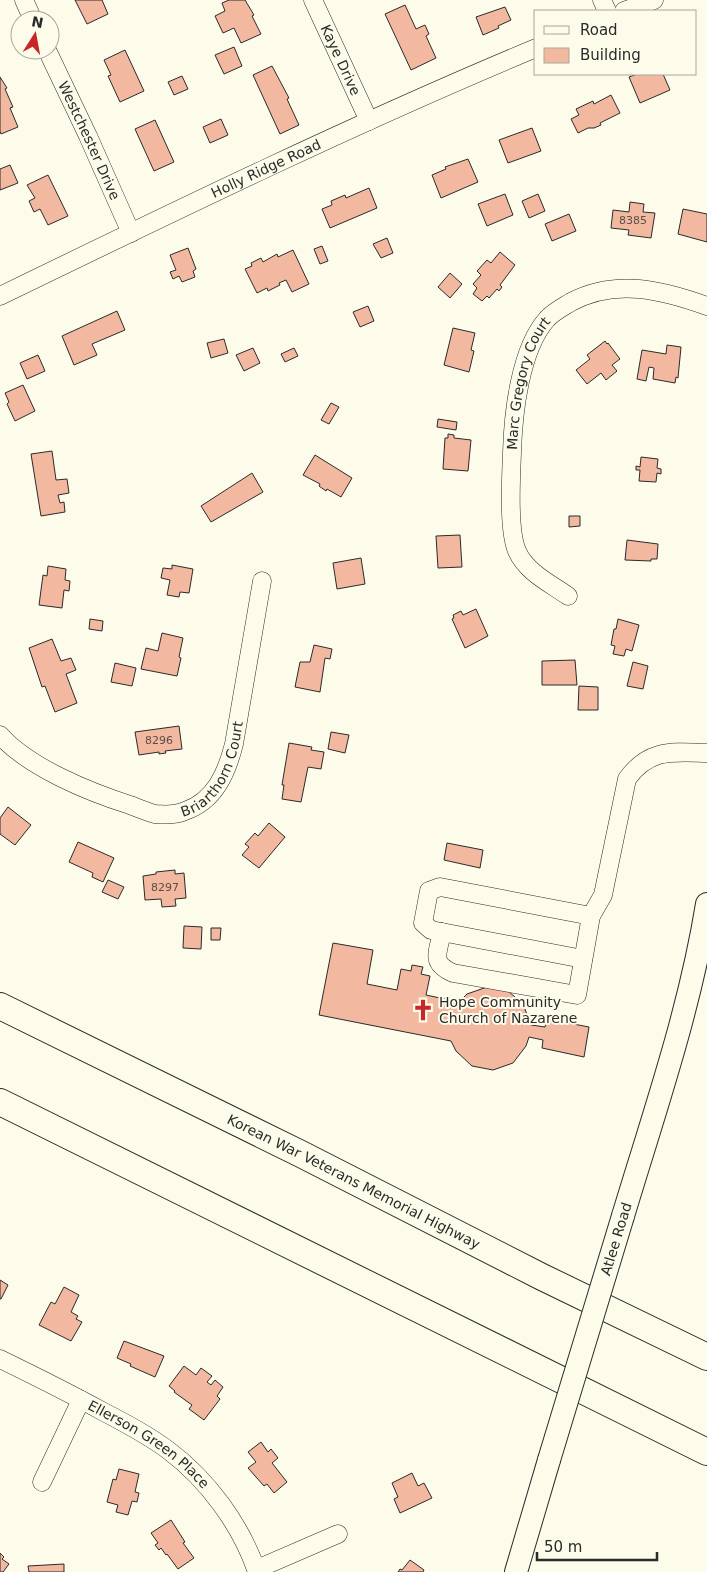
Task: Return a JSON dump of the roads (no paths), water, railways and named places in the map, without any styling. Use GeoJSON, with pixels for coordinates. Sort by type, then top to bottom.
{"type":"FeatureCollection","features":[{"type":"Feature","properties":{"kind":"highway","name":"Korean War Veterans Memorial Highway"},"geometry":{"type":"LineString","coordinates":[[0,1006],[301,1154],[542,1277],[707,1357]]}},
{"type":"Feature","properties":{"kind":"highway"},"geometry":{"type":"LineString","coordinates":[[0,1102],[707,1452]]}},
{"type":"Feature","properties":{"kind":"main road","name":"Atlee Road"},"geometry":{"type":"LineString","coordinates":[[516,1572],[691,982],[707,904]]}},
{"type":"Feature","properties":{"kind":"street","name":"Kaye Drive"},"geometry":{"type":"LineString","coordinates":[[313,0],[369,121]]}},
{"type":"Feature","properties":{"kind":"street"},"geometry":{"type":"LineString","coordinates":[[627,10],[654,0]]}},
{"type":"Feature","properties":{"kind":"street","name":"Holly Ridge Road"},"geometry":{"type":"LineString","coordinates":[[0,296],[369,121],[534,49]]}},
{"type":"Feature","properties":{"kind":"street","name":"Westchester Drive"},"geometry":{"type":"LineString","coordinates":[[52,60],[88,136],[130,233]]}},
{"type":"Feature","properties":{"kind":"street","name":"Marc Gregory Court"},"geometry":{"type":"LineString","coordinates":[[568,596],[535,573],[523,561],[517,551],[513,538],[511,488],[518,390],[537,334],[547,319],[560,308],[580,297],[602,290],[624,287],[649,289],[679,296],[707,306]]}},
{"type":"Feature","properties":{"kind":"street","name":"Briarthorn Court"},"geometry":{"type":"LineString","coordinates":[[0,735],[5,741],[35,762],[73,783],[114,800],[155,814],[174,814],[200,805],[219,785],[234,744],[262,581]]}},
{"type":"Feature","properties":{"kind":"street"},"geometry":{"type":"LineString","coordinates":[[442,932],[438,960],[440,967],[446,970],[577,995],[591,916],[603,895],[627,779],[635,768],[646,760],[658,755],[676,752],[707,753]]}},
{"type":"Feature","properties":{"kind":"street"},"geometry":{"type":"LineString","coordinates":[[583,959],[431,930],[423,923],[429,891],[440,887],[591,916]]}},
{"type":"Feature","properties":{"kind":"street","name":"Ellerson Green Place"},"geometry":{"type":"LineString","coordinates":[[0,1359],[143,1433],[169,1451],[193,1472],[215,1496],[233,1522],[257,1571]]}},
{"type":"Feature","properties":{"kind":"street"},"geometry":{"type":"LineString","coordinates":[[42,1482],[81,1400]]}},
{"type":"Feature","properties":{"kind":"street"},"geometry":{"type":"LineString","coordinates":[[257,1571],[338,1534]]}},
{"type":"Feature","properties":{"kind":"place","name":"Hope Community Church of Nazarene"},"geometry":{"type":"Point","coordinates":[423,1010]}}]}
